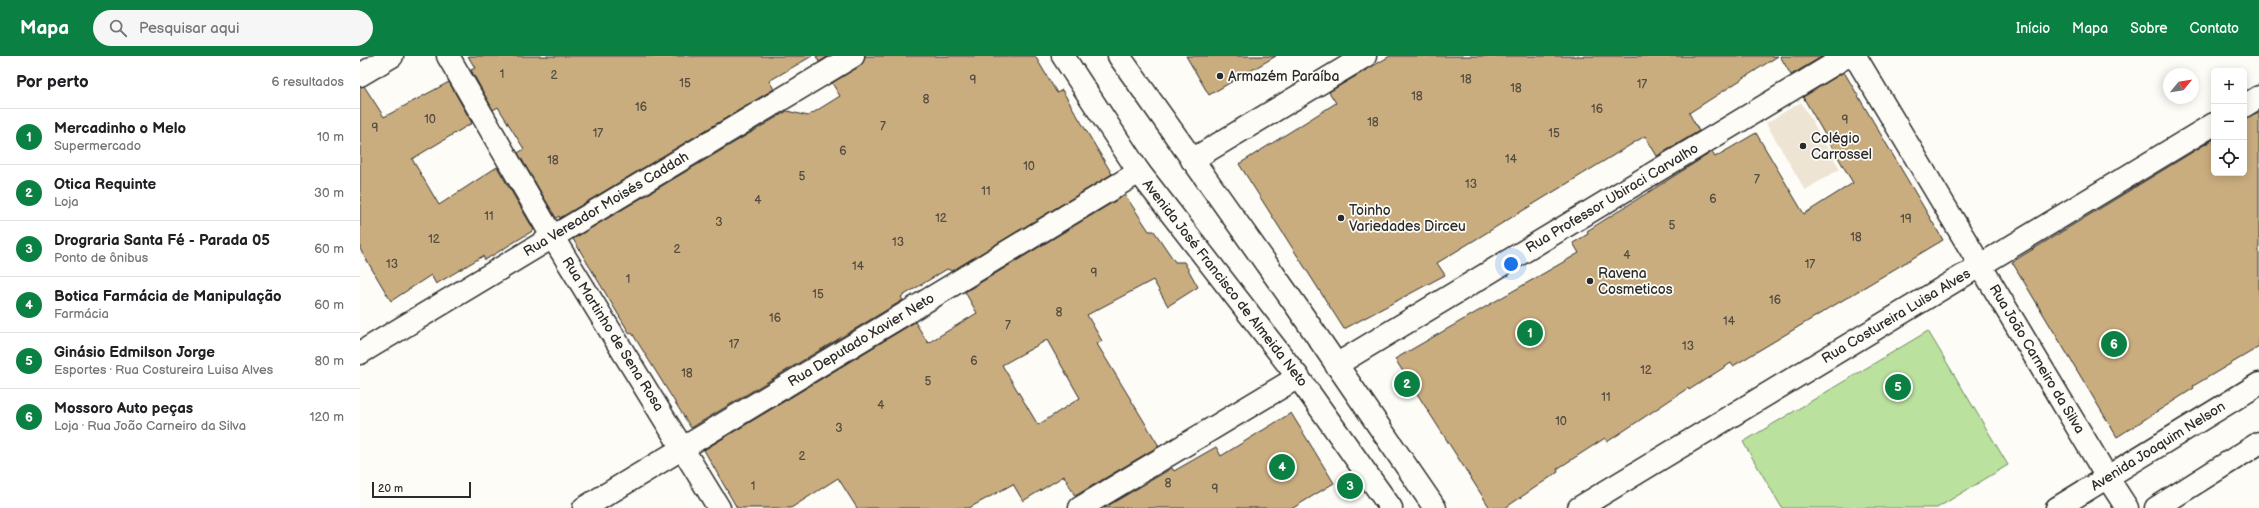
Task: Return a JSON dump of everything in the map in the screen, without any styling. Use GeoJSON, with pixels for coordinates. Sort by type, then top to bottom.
{"type":"FeatureCollection","features":[{"type":"Feature","properties":{"kind":"street"},"geometry":{"type":"LineString","coordinates":[[360,75],[392,56]]}},
{"type":"Feature","properties":{"kind":"street","name":"Rua Martinho de Sena Rosa"},"geometry":{"type":"LineString","coordinates":[[448,56],[552,236],[719,508]]}},
{"type":"Feature","properties":{"kind":"street","name":"Rua Vereador Moisés Caddah"},"geometry":{"type":"LineString","coordinates":[[360,353],[853,56]]}},
{"type":"Feature","properties":{"kind":"street","name":"Avenida José Francisco de Almeida Neto"},"geometry":{"type":"LineString","coordinates":[[1063,56],[1139,172],[1298,377],[1391,508]]}},
{"type":"Feature","properties":{"kind":"street"},"geometry":{"type":"LineString","coordinates":[[1118,56],[1435,508]]}},
{"type":"Feature","properties":{"kind":"street"},"geometry":{"type":"LineString","coordinates":[[1192,160],[1365,56]]}},
{"type":"Feature","properties":{"kind":"street","name":"Rua Professor Ubiraci Carvalho"},"geometry":{"type":"LineString","coordinates":[[1336,365],[1847,56]]}},
{"type":"Feature","properties":{"kind":"street","name":"Rua João Carneiro da Silva"},"geometry":{"type":"LineString","coordinates":[[1855,56],[2126,508]]}},
{"type":"Feature","properties":{"kind":"street"},"geometry":{"type":"LineString","coordinates":[[2247,104],[2259,97]]}},
{"type":"Feature","properties":{"kind":"street","name":"Rua Costureira Luisa Alves"},"geometry":{"type":"LineString","coordinates":[[1579,508],[2211,126]]}},
{"type":"Feature","properties":{"kind":"street","name":"Rua Deputado Xavier Neto"},"geometry":{"type":"LineString","coordinates":[[584,508],[1139,172]]}},
{"type":"Feature","properties":{"kind":"street"},"geometry":{"type":"LineString","coordinates":[[1080,508],[1298,377]]}},
{"type":"Feature","properties":{"kind":"street","name":"Avenida Joaquim Nelson"},"geometry":{"type":"LineString","coordinates":[[2057,508],[2259,384]]}},
{"type":"Feature","properties":{"kind":"street"},"geometry":{"type":"LineString","coordinates":[[2156,508],[2259,443]]}},
{"type":"Feature","properties":{"kind":"shaded area","name":"Colégio Carrossel"},"geometry":{"type":"Polygon","coordinates":[[[1801,102],[1840,169],[1805,190],[1766,123],[1801,102]]]}},
{"type":"Feature","properties":{"kind":"green space"},"geometry":{"type":"Polygon","coordinates":[[[1928,331],[2008,465],[1937,508],[1782,508],[1743,442],[1928,331]]]}},
{"type":"Feature","properties":{"kind":"building"},"geometry":{"type":"Polygon","coordinates":[[[468,56],[812,56],[769,81],[774,89],[560,218],[559,216],[556,218],[518,153],[524,149],[498,107],[493,110],[471,70],[475,68],[468,56]]]}},
{"type":"Feature","properties":{"kind":"building"},"geometry":{"type":"Polygon","coordinates":[[[816,56],[829,56],[819,62],[816,56]]]}},
{"type":"Feature","properties":{"kind":"building"},"geometry":{"type":"Polygon","coordinates":[[[865,56],[1035,56],[1057,93],[1062,90],[1112,174],[952,271],[947,269],[901,297],[903,300],[691,428],[632,333],[630,334],[573,239],[787,111],[808,116],[840,96],[832,83],[860,66],[865,56]]]}},
{"type":"Feature","properties":{"kind":"building","name":"Armazém Paraíba"},"geometry":{"type":"Polygon","coordinates":[[[1186,56],[1276,56],[1209,95],[1186,56]]]}},
{"type":"Feature","properties":{"kind":"building"},"geometry":{"type":"Polygon","coordinates":[[[1390,56],[1778,56],[1689,113],[1699,131],[1657,156],[1645,136],[1437,263],[1445,275],[1344,329],[1239,164],[1336,103],[1329,92],[1390,56]]]}},
{"type":"Feature","properties":{"kind":"building"},"geometry":{"type":"Polygon","coordinates":[[[1780,56],[1823,56],[1791,75],[1780,56]]]}},
{"type":"Feature","properties":{"kind":"building"},"geometry":{"type":"Polygon","coordinates":[[[1844,72],[1943,240],[1733,366],[1731,363],[1689,390],[1688,388],[1607,442],[1605,438],[1557,469],[1558,472],[1505,508],[1490,508],[1395,359],[1579,253],[1573,243],[1588,234],[1587,231],[1712,152],[1715,157],[1756,133],[1804,214],[1853,183],[1803,97],[1844,72]]]}},
{"type":"Feature","properties":{"kind":"building"},"geometry":{"type":"Polygon","coordinates":[[[449,82],[472,123],[412,159],[439,205],[497,167],[534,230],[485,260],[483,256],[436,284],[431,275],[391,301],[360,249],[360,87],[364,86],[384,117],[449,82]]]}},
{"type":"Feature","properties":{"kind":"building"},"geometry":{"type":"Polygon","coordinates":[[[2259,112],[2259,347],[2193,386],[2194,388],[2117,437],[2012,262],[2211,141],[2211,176],[2247,176],[2247,117],[2259,112]]]}},
{"type":"Feature","properties":{"kind":"building"},"geometry":{"type":"Polygon","coordinates":[[[1125,195],[1149,231],[1154,231],[1175,262],[1184,262],[1198,287],[1168,306],[1153,280],[1087,315],[1102,341],[1097,344],[1159,446],[1075,496],[1064,476],[1023,501],[1013,484],[969,508],[857,508],[838,478],[791,508],[737,508],[704,450],[915,322],[928,343],[977,313],[965,292],[1125,195]],[[1047,340],[1002,365],[1038,425],[1080,398],[1047,340]]]}},
{"type":"Feature","properties":{"kind":"building"},"geometry":{"type":"Polygon","coordinates":[[[1291,413],[1334,483],[1293,508],[1104,508],[1172,468],[1174,471],[1216,447],[1221,456],[1291,413]]]}},
{"type":"Feature","properties":{"kind":"place","name":"Armazém Paraíba"},"geometry":{"type":"Point","coordinates":[1220,76]}},
{"type":"Feature","properties":{"kind":"place","name":"Colégio Carrossel"},"geometry":{"type":"Point","coordinates":[1803,146]}},
{"type":"Feature","properties":{"kind":"place","name":"Toinho Variedades Dirceu"},"geometry":{"type":"Point","coordinates":[1341,218]}},
{"type":"Feature","properties":{"kind":"place","name":"Ravena Cosmeticos"},"geometry":{"type":"Point","coordinates":[1590,281]}},
{"type":"Feature","properties":{"kind":"place","name":"Mercadinho o Melo"},"geometry":{"type":"Point","coordinates":[1530,333]}},
{"type":"Feature","properties":{"kind":"place","name":"Mossoro Auto peças"},"geometry":{"type":"Point","coordinates":[2114,344]}},
{"type":"Feature","properties":{"kind":"place","name":"Otica Requinte"},"geometry":{"type":"Point","coordinates":[1407,384]}},
{"type":"Feature","properties":{"kind":"place","name":"Ginásio Edmilson Jorge"},"geometry":{"type":"Point","coordinates":[1898,387]}},
{"type":"Feature","properties":{"kind":"place","name":"Botica Farmácia de Manipulação"},"geometry":{"type":"Point","coordinates":[1282,467]}},
{"type":"Feature","properties":{"kind":"place","name":"Drograria Santa Fé - Parada 05"},"geometry":{"type":"Point","coordinates":[1350,486]}}]}
